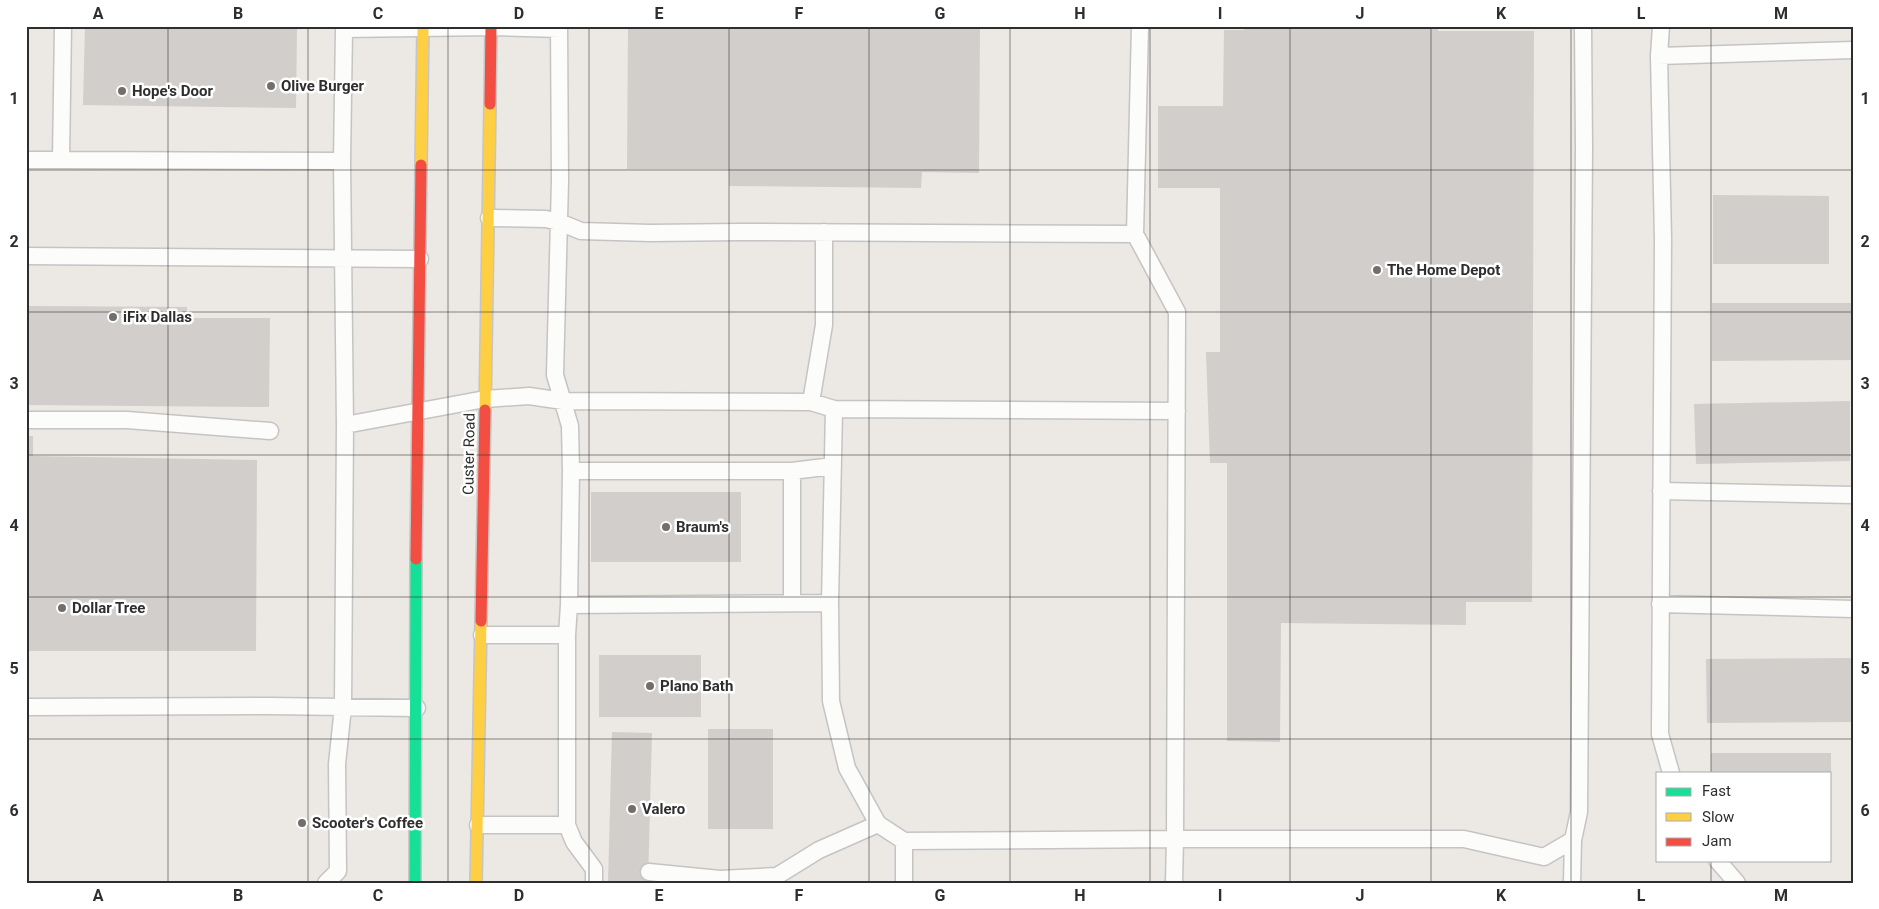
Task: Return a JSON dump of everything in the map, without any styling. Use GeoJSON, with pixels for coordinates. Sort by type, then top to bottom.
{"type":"FeatureCollection","features":[{"type":"Feature","properties":{"kind":"main road"},"geometry":{"type":"LineString","coordinates":[[415,883],[423,27]]}},
{"type":"Feature","properties":{"kind":"main road","name":"Custer Road"},"geometry":{"type":"LineString","coordinates":[[476,883],[482,636],[491,27]]}},
{"type":"Feature","properties":{"kind":"lane"},"geometry":{"type":"LineString","coordinates":[[61,160],[63,26]]}},
{"type":"Feature","properties":{"kind":"lane"},"geometry":{"type":"LineString","coordinates":[[1140,26],[1135,234],[1177,312],[1174,883]]}},
{"type":"Feature","properties":{"kind":"lane"},"geometry":{"type":"LineString","coordinates":[[1572,883],[1573,840],[1579,812],[1584,149],[1583,26]]}},
{"type":"Feature","properties":{"kind":"lane"},"geometry":{"type":"LineString","coordinates":[[1661,26],[1659,56],[1663,239],[1660,734],[1671,772]]}},
{"type":"Feature","properties":{"kind":"lane"},"geometry":{"type":"LineString","coordinates":[[326,883],[338,871],[337,764],[344,707],[345,425],[342,161],[344,28],[560,28],[560,222],[555,375],[570,426],[567,826],[574,842],[599,874]]}},
{"type":"Feature","properties":{"kind":"lane"},"geometry":{"type":"LineString","coordinates":[[1659,56],[1853,50]]}},
{"type":"Feature","properties":{"kind":"lane"},"geometry":{"type":"LineString","coordinates":[[26,160],[342,161]]}},
{"type":"Feature","properties":{"kind":"lane"},"geometry":{"type":"LineString","coordinates":[[489,218],[546,219],[560,222],[582,231],[601,232],[1135,234]]}},
{"type":"Feature","properties":{"kind":"lane"},"geometry":{"type":"LineString","coordinates":[[811,402],[824,325],[824,232]]}},
{"type":"Feature","properties":{"kind":"lane"},"geometry":{"type":"LineString","coordinates":[[26,256],[420,259]]}},
{"type":"Feature","properties":{"kind":"lane"},"geometry":{"type":"LineString","coordinates":[[345,425],[485,399],[529,396],[563,401],[811,402],[834,409],[1177,411]]}},
{"type":"Feature","properties":{"kind":"lane"},"geometry":{"type":"LineString","coordinates":[[834,409],[830,603],[831,701],[847,768],[878,824],[904,841],[1464,839],[1544,857],[1573,840]]}},
{"type":"Feature","properties":{"kind":"lane"},"geometry":{"type":"LineString","coordinates":[[26,420],[127,420],[270,431]]}},
{"type":"Feature","properties":{"kind":"lane"},"geometry":{"type":"LineString","coordinates":[[571,471],[792,471],[833,466]]}},
{"type":"Feature","properties":{"kind":"lane"},"geometry":{"type":"LineString","coordinates":[[792,471],[792,603]]}},
{"type":"Feature","properties":{"kind":"lane"},"geometry":{"type":"LineString","coordinates":[[1661,491],[1853,495]]}},
{"type":"Feature","properties":{"kind":"lane"},"geometry":{"type":"LineString","coordinates":[[569,605],[830,603]]}},
{"type":"Feature","properties":{"kind":"lane"},"geometry":{"type":"LineString","coordinates":[[1660,604],[1853,608]]}},
{"type":"Feature","properties":{"kind":"lane"},"geometry":{"type":"LineString","coordinates":[[482,636],[568,636]]}},
{"type":"Feature","properties":{"kind":"lane"},"geometry":{"type":"LineString","coordinates":[[26,707],[417,708]]}},
{"type":"Feature","properties":{"kind":"lane"},"geometry":{"type":"LineString","coordinates":[[478,824],[567,826]]}},
{"type":"Feature","properties":{"kind":"lane"},"geometry":{"type":"LineString","coordinates":[[649,872],[720,881],[777,876],[819,850],[878,824]]}},
{"type":"Feature","properties":{"kind":"lane"},"geometry":{"type":"LineString","coordinates":[[904,841],[904,883]]}},
{"type":"Feature","properties":{"kind":"lane"},"geometry":{"type":"LineString","coordinates":[[1720,862],[1737,883]]}},
{"type":"Feature","properties":{"kind":"building"},"geometry":{"type":"Polygon","coordinates":[[[85,26],[297,26],[296,108],[83,105],[85,26]]]}},
{"type":"Feature","properties":{"kind":"building"},"geometry":{"type":"Polygon","coordinates":[[[628,26],[980,26],[979,173],[922,172],[921,188],[729,186],[729,169],[627,169],[628,26]]]}},
{"type":"Feature","properties":{"kind":"building","name":"The Home Depot"},"geometry":{"type":"Polygon","coordinates":[[[1244,26],[1438,26],[1438,31],[1534,31],[1532,602],[1466,602],[1466,625],[1281,623],[1280,742],[1227,741],[1227,463],[1210,463],[1206,352],[1220,352],[1220,188],[1158,188],[1158,106],[1223,106],[1224,30],[1244,30],[1244,26]]]}},
{"type":"Feature","properties":{"kind":"building"},"geometry":{"type":"Polygon","coordinates":[[[1713,195],[1829,196],[1829,264],[1713,264],[1713,195]]]}},
{"type":"Feature","properties":{"kind":"building"},"geometry":{"type":"Polygon","coordinates":[[[1712,303],[1853,303],[1853,360],[1712,361],[1712,303]]]}},
{"type":"Feature","properties":{"kind":"building"},"geometry":{"type":"Polygon","coordinates":[[[26,306],[187,307],[187,318],[270,318],[269,407],[26,405],[26,306]]]}},
{"type":"Feature","properties":{"kind":"building"},"geometry":{"type":"Polygon","coordinates":[[[1850,401],[1850,461],[1696,464],[1694,404],[1850,401]]]}},
{"type":"Feature","properties":{"kind":"building"},"geometry":{"type":"Polygon","coordinates":[[[26,436],[33,436],[33,456],[257,460],[256,651],[26,651],[26,436]]]}},
{"type":"Feature","properties":{"kind":"building","name":"Braum's"},"geometry":{"type":"Polygon","coordinates":[[[591,492],[741,492],[741,562],[591,562],[591,492]]]}},
{"type":"Feature","properties":{"kind":"building","name":"Plano Bath"},"geometry":{"type":"Polygon","coordinates":[[[599,655],[701,655],[701,717],[599,717],[599,655]]]}},
{"type":"Feature","properties":{"kind":"building"},"geometry":{"type":"Polygon","coordinates":[[[1853,658],[1853,722],[1707,723],[1706,659],[1853,658]]]}},
{"type":"Feature","properties":{"kind":"building"},"geometry":{"type":"Polygon","coordinates":[[[708,729],[773,729],[773,829],[708,829],[708,729]]]}},
{"type":"Feature","properties":{"kind":"building"},"geometry":{"type":"Polygon","coordinates":[[[612,732],[652,733],[648,883],[608,883],[612,732]]]}},
{"type":"Feature","properties":{"kind":"building"},"geometry":{"type":"Polygon","coordinates":[[[1711,753],[1831,753],[1831,772],[1711,772],[1711,753]]]}},
{"type":"Feature","properties":{"kind":"traffic: fast"},"geometry":{"type":"LineString","coordinates":[[415,883],[416,559]]}},
{"type":"Feature","properties":{"kind":"traffic: slow"},"geometry":{"type":"LineString","coordinates":[[421,165],[423,26]]}},
{"type":"Feature","properties":{"kind":"traffic: slow"},"geometry":{"type":"LineString","coordinates":[[485,410],[490,104]]}},
{"type":"Feature","properties":{"kind":"traffic: slow"},"geometry":{"type":"LineString","coordinates":[[476,883],[481,621]]}},
{"type":"Feature","properties":{"kind":"traffic: jam"},"geometry":{"type":"LineString","coordinates":[[490,104],[491,26]]}},
{"type":"Feature","properties":{"kind":"traffic: jam"},"geometry":{"type":"LineString","coordinates":[[416,559],[421,165]]}},
{"type":"Feature","properties":{"kind":"traffic: jam"},"geometry":{"type":"LineString","coordinates":[[481,621],[485,410]]}},
{"type":"Feature","properties":{"kind":"place","name":"Olive Burger"},"geometry":{"type":"Point","coordinates":[271,86]}},
{"type":"Feature","properties":{"kind":"place","name":"Hope's Door"},"geometry":{"type":"Point","coordinates":[122,91]}},
{"type":"Feature","properties":{"kind":"place","name":"The Home Depot"},"geometry":{"type":"Point","coordinates":[1377,270]}},
{"type":"Feature","properties":{"kind":"place","name":"iFix Dallas"},"geometry":{"type":"Point","coordinates":[113,317]}},
{"type":"Feature","properties":{"kind":"place","name":"Braum's"},"geometry":{"type":"Point","coordinates":[666,527]}},
{"type":"Feature","properties":{"kind":"place","name":"Dollar Tree"},"geometry":{"type":"Point","coordinates":[62,608]}},
{"type":"Feature","properties":{"kind":"place","name":"Plano Bath"},"geometry":{"type":"Point","coordinates":[650,686]}},
{"type":"Feature","properties":{"kind":"place","name":"Valero"},"geometry":{"type":"Point","coordinates":[632,809]}},
{"type":"Feature","properties":{"kind":"place","name":"Scooter's Coffee"},"geometry":{"type":"Point","coordinates":[302,823]}}]}
